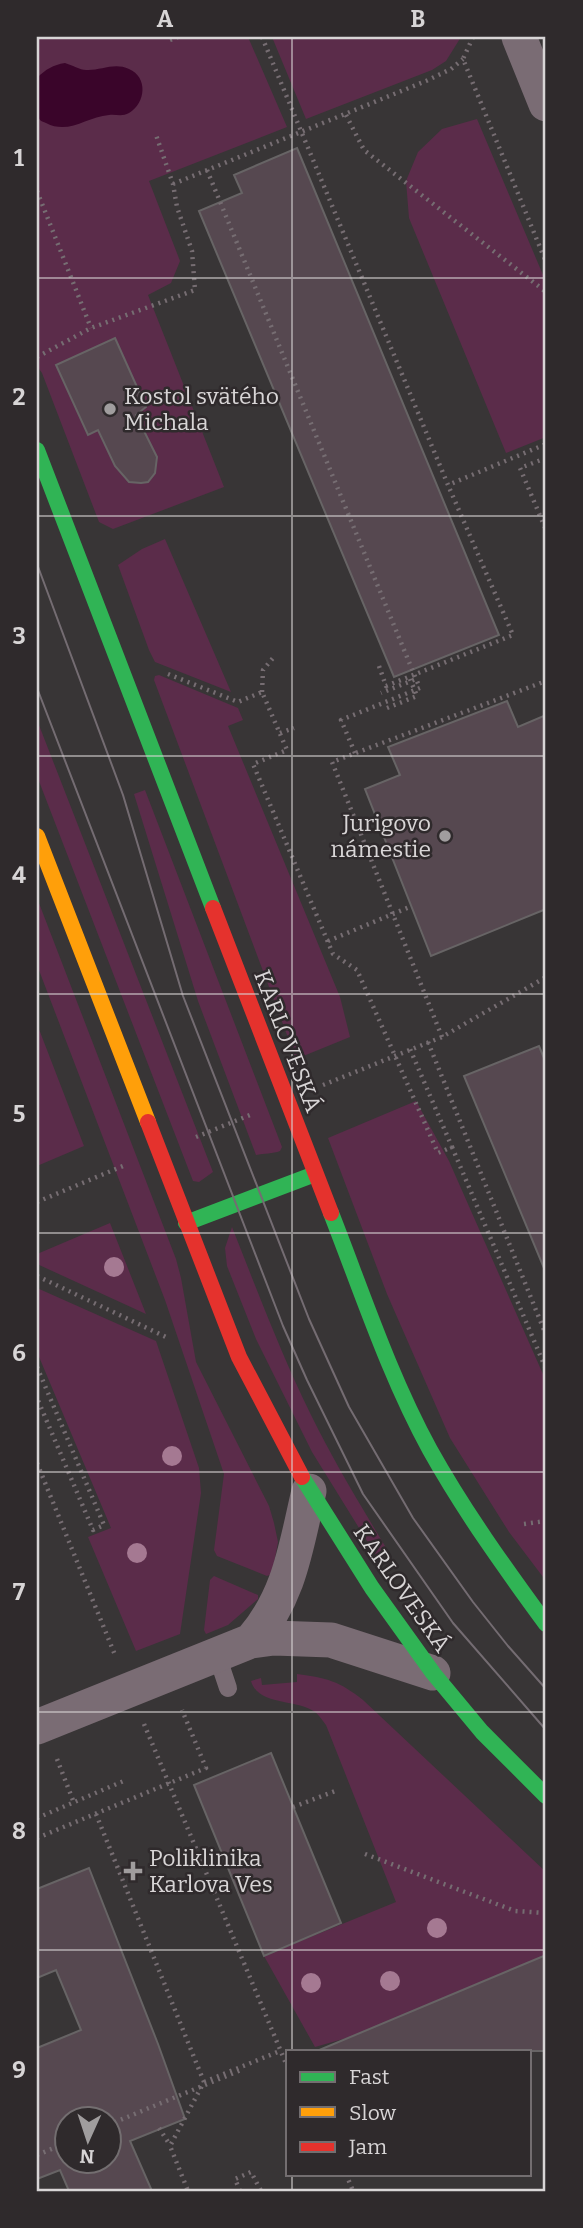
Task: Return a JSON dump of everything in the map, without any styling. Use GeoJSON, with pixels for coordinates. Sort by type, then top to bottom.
{"type":"FeatureCollection","features":[{"type":"Feature","properties":{"kind":"main road","name":"KARLOVESKÁ"},"geometry":{"type":"LineString","coordinates":[[37,450],[315,1174],[399,1385],[430,1450],[490,1546],[546,1624]]}},
{"type":"Feature","properties":{"kind":"main road","name":"KARLOVESKÁ"},"geometry":{"type":"LineString","coordinates":[[37,836],[239,1357],[309,1491],[372,1588],[433,1673],[482,1732],[546,1796]]}},
{"type":"Feature","properties":{"kind":"main road"},"geometry":{"type":"LineString","coordinates":[[186,1223],[315,1174]]}},
{"type":"Feature","properties":{"kind":"street"},"geometry":{"type":"LineString","coordinates":[[519,37],[546,104]]}},
{"type":"Feature","properties":{"kind":"street"},"geometry":{"type":"LineString","coordinates":[[251,1641],[268,1623],[284,1591],[309,1491]]}},
{"type":"Feature","properties":{"kind":"street"},"geometry":{"type":"LineString","coordinates":[[45,1739],[251,1641],[274,1638],[331,1640],[433,1673]]}},
{"type":"Feature","properties":{"kind":"lane"},"geometry":{"type":"LineString","coordinates":[[217,1655],[228,1688]]}},
{"type":"Feature","properties":{"kind":"path"},"geometry":{"type":"LineString","coordinates":[[170,40],[178,37]]}},
{"type":"Feature","properties":{"kind":"path"},"geometry":{"type":"LineString","coordinates":[[262,37],[513,635],[386,686],[379,666]]}},
{"type":"Feature","properties":{"kind":"path"},"geometry":{"type":"LineString","coordinates":[[173,184],[426,82],[451,69],[463,59],[473,37]]}},
{"type":"Feature","properties":{"kind":"path"},"geometry":{"type":"LineString","coordinates":[[463,59],[546,262]]}},
{"type":"Feature","properties":{"kind":"path"},"geometry":{"type":"LineString","coordinates":[[346,115],[364,150],[546,292]]}},
{"type":"Feature","properties":{"kind":"path"},"geometry":{"type":"LineString","coordinates":[[37,357],[91,328],[195,290],[192,251],[156,135]]}},
{"type":"Feature","properties":{"kind":"path"},"geometry":{"type":"LineString","coordinates":[[207,170],[420,688],[341,720],[355,754]]}},
{"type":"Feature","properties":{"kind":"path"},"geometry":{"type":"LineString","coordinates":[[37,191],[91,328]]}},
{"type":"Feature","properties":{"kind":"path"},"geometry":{"type":"LineString","coordinates":[[448,485],[546,444]]}},
{"type":"Feature","properties":{"kind":"path"},"geometry":{"type":"LineString","coordinates":[[546,458],[520,468],[546,530]]}},
{"type":"Feature","properties":{"kind":"path"},"geometry":{"type":"LineString","coordinates":[[273,658],[263,670],[262,692],[287,750],[253,764],[333,954],[357,970],[438,1153],[453,1147]]}},
{"type":"Feature","properties":{"kind":"path"},"geometry":{"type":"LineString","coordinates":[[162,671],[238,702],[262,692]]}},
{"type":"Feature","properties":{"kind":"path"},"geometry":{"type":"LineString","coordinates":[[387,708],[417,696],[409,677]]}},
{"type":"Feature","properties":{"kind":"path"},"geometry":{"type":"LineString","coordinates":[[381,693],[416,679]]}},
{"type":"Feature","properties":{"kind":"path"},"geometry":{"type":"LineString","coordinates":[[442,1037],[332,762],[546,681]]}},
{"type":"Feature","properties":{"kind":"path"},"geometry":{"type":"LineString","coordinates":[[280,733],[294,728]]}},
{"type":"Feature","properties":{"kind":"path"},"geometry":{"type":"LineString","coordinates":[[328,941],[412,906]]}},
{"type":"Feature","properties":{"kind":"path"},"geometry":{"type":"LineString","coordinates":[[546,976],[442,1037],[410,1049],[546,1369]]}},
{"type":"Feature","properties":{"kind":"path"},"geometry":{"type":"LineString","coordinates":[[428,1042],[546,1335]]}},
{"type":"Feature","properties":{"kind":"path"},"geometry":{"type":"LineString","coordinates":[[37,1202],[104,1174]]}},
{"type":"Feature","properties":{"kind":"path"},"geometry":{"type":"LineString","coordinates":[[37,1276],[166,1336]]}},
{"type":"Feature","properties":{"kind":"path"},"geometry":{"type":"LineString","coordinates":[[37,1367],[104,1525],[93,1530],[37,1398]]}},
{"type":"Feature","properties":{"kind":"path"},"geometry":{"type":"LineString","coordinates":[[37,1463],[115,1656]]}},
{"type":"Feature","properties":{"kind":"path"},"geometry":{"type":"LineString","coordinates":[[520,1524],[546,1521]]}},
{"type":"Feature","properties":{"kind":"path"},"geometry":{"type":"LineString","coordinates":[[37,1838],[206,1768],[180,1706]]}},
{"type":"Feature","properties":{"kind":"path"},"geometry":{"type":"LineString","coordinates":[[143,1722],[286,2064]]}},
{"type":"Feature","properties":{"kind":"path"},"geometry":{"type":"LineString","coordinates":[[45,1739],[74,1803]]}},
{"type":"Feature","properties":{"kind":"path"},"geometry":{"type":"LineString","coordinates":[[37,1818],[126,1780]]}},
{"type":"Feature","properties":{"kind":"path"},"geometry":{"type":"LineString","coordinates":[[293,1807],[338,1790]]}},
{"type":"Feature","properties":{"kind":"path"},"geometry":{"type":"LineString","coordinates":[[96,1814],[204,2082]]}},
{"type":"Feature","properties":{"kind":"path"},"geometry":{"type":"LineString","coordinates":[[365,1854],[515,1911],[546,1913]]}},
{"type":"Feature","properties":{"kind":"path"},"geometry":{"type":"LineString","coordinates":[[170,2146],[204,2082],[280,2050]]}},
{"type":"Feature","properties":{"kind":"path"},"geometry":{"type":"LineString","coordinates":[[122,2119],[241,2070]]}},
{"type":"Feature","properties":{"kind":"path"},"geometry":{"type":"LineString","coordinates":[[159,2128],[170,2146],[188,2191]]}},
{"type":"Feature","properties":{"kind":"path"},"geometry":{"type":"LineString","coordinates":[[240,2191],[234,2179],[251,2172],[261,2191]]}},
{"type":"Feature","properties":{"kind":"shaded area"},"geometry":{"type":"Polygon","coordinates":[[[37,37],[248,37],[287,127],[149,181],[180,261],[171,283],[148,295],[224,487],[113,529],[99,522],[37,366],[37,37]]]}},
{"type":"Feature","properties":{"kind":"shaded area"},"geometry":{"type":"Polygon","coordinates":[[[272,37],[461,37],[446,61],[432,70],[306,119],[272,37]]]}},
{"type":"Feature","properties":{"kind":"shaded area"},"geometry":{"type":"Polygon","coordinates":[[[65,63],[84,70],[118,66],[129,69],[142,84],[139,103],[126,114],[101,116],[70,126],[54,126],[42,121],[36,107],[37,78],[50,68],[65,63]]]}},
{"type":"Feature","properties":{"kind":"shaded area"},"geometry":{"type":"Polygon","coordinates":[[[477,119],[546,282],[546,437],[506,453],[409,218],[406,181],[418,152],[442,129],[477,119]]]}},
{"type":"Feature","properties":{"kind":"shaded area"},"geometry":{"type":"Polygon","coordinates":[[[165,539],[231,692],[155,662],[149,650],[118,565],[142,549],[165,539]]]}},
{"type":"Feature","properties":{"kind":"shaded area"},"geometry":{"type":"Polygon","coordinates":[[[159,675],[238,708],[243,720],[228,726],[340,997],[350,1037],[296,1059],[154,680],[155,676],[159,675]]]}},
{"type":"Feature","properties":{"kind":"shaded area"},"geometry":{"type":"Polygon","coordinates":[[[37,720],[213,1172],[199,1182],[193,1181],[37,776],[37,720]]]}},
{"type":"Feature","properties":{"kind":"shaded area"},"geometry":{"type":"Polygon","coordinates":[[[145,790],[282,1147],[280,1151],[256,1155],[198,1001],[134,794],[145,790]]]}},
{"type":"Feature","properties":{"kind":"shaded area"},"geometry":{"type":"Polygon","coordinates":[[[37,898],[176,1259],[196,1362],[269,1506],[278,1542],[272,1574],[267,1576],[217,1556],[214,1550],[224,1474],[165,1300],[37,965],[37,898]]]}},
{"type":"Feature","properties":{"kind":"shaded area"},"geometry":{"type":"Polygon","coordinates":[[[37,1024],[84,1146],[37,1166],[37,1024]]]}},
{"type":"Feature","properties":{"kind":"shaded area"},"geometry":{"type":"Polygon","coordinates":[[[416,1101],[449,1161],[546,1381],[546,1581],[509,1532],[450,1438],[387,1294],[328,1138],[416,1101]]]}},
{"type":"Feature","properties":{"kind":"shaded area"},"geometry":{"type":"Polygon","coordinates":[[[110,1223],[146,1314],[37,1264],[37,1254],[110,1223]]]}},
{"type":"Feature","properties":{"kind":"shaded area"},"geometry":{"type":"Polygon","coordinates":[[[232,1227],[279,1345],[311,1415],[338,1467],[388,1551],[377,1557],[312,1452],[256,1339],[227,1266],[225,1248],[232,1227]]]}},
{"type":"Feature","properties":{"kind":"shaded area"},"geometry":{"type":"Polygon","coordinates":[[[37,1288],[156,1341],[199,1468],[201,1493],[180,1634],[136,1651],[88,1537],[111,1528],[37,1352],[37,1288]]]}},
{"type":"Feature","properties":{"kind":"shaded area"},"geometry":{"type":"Polygon","coordinates":[[[214,1576],[258,1595],[258,1599],[228,1625],[206,1634],[204,1630],[210,1580],[214,1576]]]}},
{"type":"Feature","properties":{"kind":"shaded area"},"geometry":{"type":"Polygon","coordinates":[[[297,1674],[332,1681],[363,1700],[546,1872],[546,1955],[350,2037],[315,2047],[264,1956],[396,1902],[326,1725],[316,1713],[307,1708],[261,1695],[251,1681],[261,1678],[262,1685],[297,1682],[297,1674]]]}},
{"type":"Feature","properties":{"kind":"building"},"geometry":{"type":"Polygon","coordinates":[[[297,148],[499,635],[394,677],[199,211],[242,193],[234,175],[297,148]]]}},
{"type":"Feature","properties":{"kind":"building","name":"Kostol svätého Michala"},"geometry":{"type":"Polygon","coordinates":[[[115,338],[146,407],[136,415],[157,457],[155,473],[148,482],[129,482],[115,466],[98,430],[88,435],[56,365],[115,338]]]}},
{"type":"Feature","properties":{"kind":"building"},"geometry":{"type":"Polygon","coordinates":[[[507,701],[518,727],[546,715],[546,909],[431,956],[365,789],[400,775],[388,747],[507,701]]]}},
{"type":"Feature","properties":{"kind":"building"},"geometry":{"type":"Polygon","coordinates":[[[539,1046],[546,1063],[546,1273],[464,1076],[539,1046]]]}},
{"type":"Feature","properties":{"kind":"building"},"geometry":{"type":"Polygon","coordinates":[[[271,1753],[341,1923],[264,1956],[194,1785],[271,1753]]]}},
{"type":"Feature","properties":{"kind":"building"},"geometry":{"type":"Polygon","coordinates":[[[89,1868],[185,2119],[130,2141],[152,2191],[69,2191],[63,2176],[122,2176],[122,2106],[52,2106],[52,2173],[37,2179],[37,2048],[81,2030],[56,1970],[37,1978],[37,1889],[89,1868]]]}},
{"type":"Feature","properties":{"kind":"building"},"geometry":{"type":"Polygon","coordinates":[[[546,1955],[546,2051],[319,2050],[546,1955]]]}},
{"type":"Feature","properties":{"kind":"tram line"},"geometry":{"type":"LineString","coordinates":[[37,564],[123,795],[183,996],[309,1319],[349,1407],[413,1518],[473,1602],[546,1689]]}},
{"type":"Feature","properties":{"kind":"tram line"},"geometry":{"type":"LineString","coordinates":[[37,688],[283,1326],[307,1380],[363,1494],[453,1623],[546,1730]]}},
{"type":"Feature","properties":{"kind":"traffic: fast"},"geometry":{"type":"LineString","coordinates":[[37,450],[213,908]]}},
{"type":"Feature","properties":{"kind":"traffic: fast"},"geometry":{"type":"LineString","coordinates":[[186,1223],[315,1174]]}},
{"type":"Feature","properties":{"kind":"traffic: fast"},"geometry":{"type":"LineString","coordinates":[[331,1213],[389,1363],[415,1422],[471,1517],[546,1624]]}},
{"type":"Feature","properties":{"kind":"traffic: fast"},"geometry":{"type":"LineString","coordinates":[[302,1477],[372,1588],[433,1673],[482,1732],[546,1796]]}},
{"type":"Feature","properties":{"kind":"traffic: slow"},"geometry":{"type":"LineString","coordinates":[[37,836],[148,1122]]}},
{"type":"Feature","properties":{"kind":"traffic: jam"},"geometry":{"type":"LineString","coordinates":[[213,908],[331,1213]]}},
{"type":"Feature","properties":{"kind":"traffic: jam"},"geometry":{"type":"LineString","coordinates":[[148,1122],[239,1357],[302,1477]]}},
{"type":"Feature","properties":{"kind":"place","name":"Kostol svätého Michala"},"geometry":{"type":"Point","coordinates":[110,409]}},
{"type":"Feature","properties":{"kind":"place","name":"Jurigovo námestie"},"geometry":{"type":"Point","coordinates":[445,836]}},
{"type":"Feature","properties":{"kind":"place","name":"Poliklinika Karlova Ves"},"geometry":{"type":"Point","coordinates":[133,1871]}}]}
